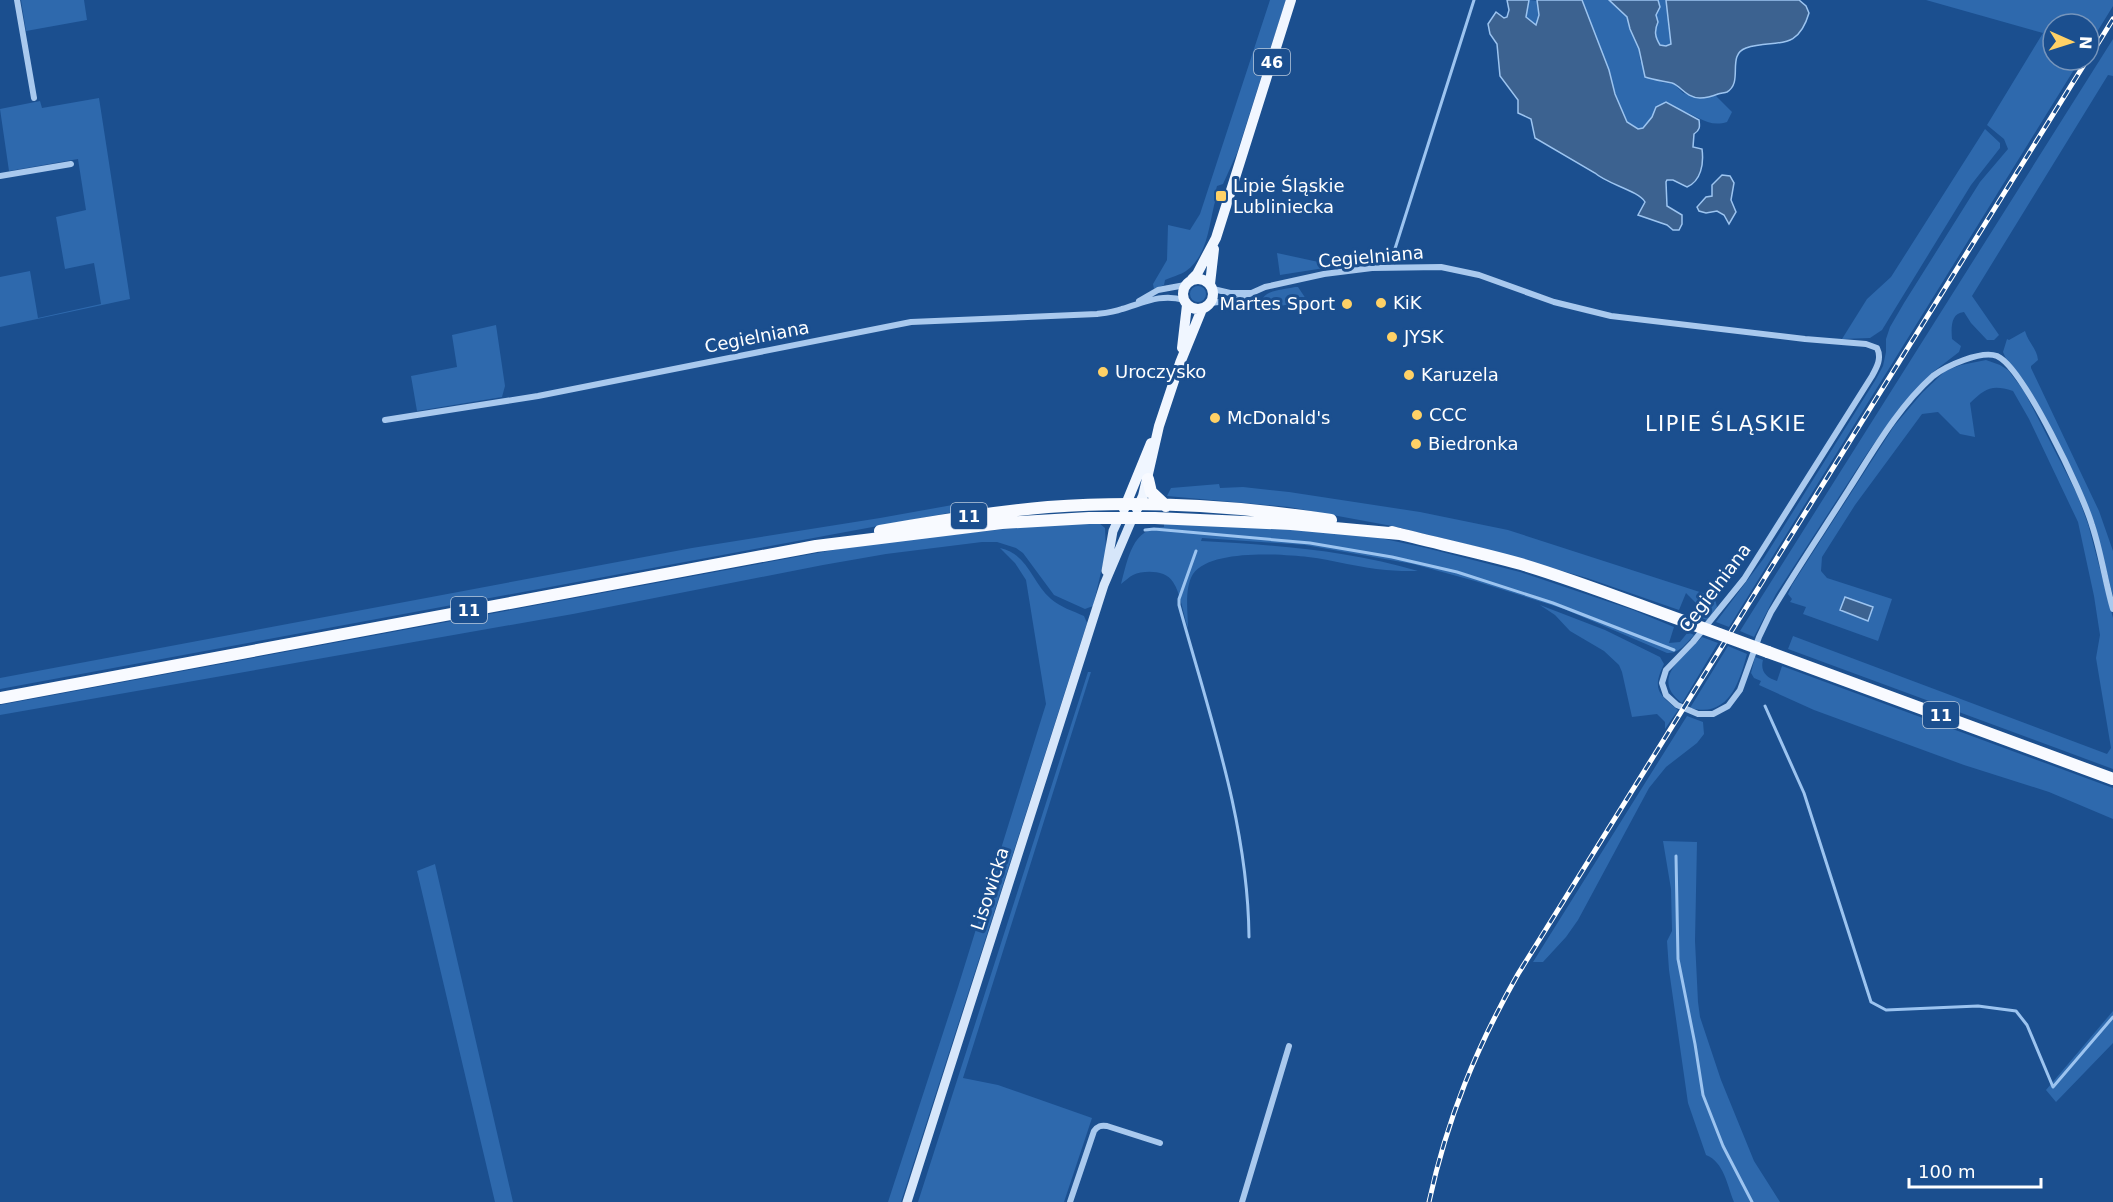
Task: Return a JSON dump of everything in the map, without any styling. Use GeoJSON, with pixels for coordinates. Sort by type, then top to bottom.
{"type":"FeatureCollection","features":[{"type":"Feature","properties":{"kind":"highway"},"geometry":{"type":"LineString","coordinates":[[1148,479],[1151,492],[1166,506]]}},
{"type":"Feature","properties":{"kind":"highway","name":"11"},"geometry":{"type":"LineString","coordinates":[[816,546],[832,540],[864,534],[994,513],[1051,507],[1166,506],[1287,514],[1359,525],[1524,565],[1617,596],[2113,779]]}},
{"type":"Feature","properties":{"kind":"highway","name":"11"},"geometry":{"type":"LineString","coordinates":[[0,698],[816,546],[1002,523],[1133,517],[1291,524],[1400,534]]}},
{"type":"Feature","properties":{"kind":"main road","name":"46"},"geometry":{"type":"LineString","coordinates":[[1185,303],[1182,293],[1197,274],[1216,238],[1291,0]]}},
{"type":"Feature","properties":{"kind":"main road","name":"46"},"geometry":{"type":"LineString","coordinates":[[1206,306],[1213,298],[1211,287],[1216,238]]}},
{"type":"Feature","properties":{"kind":"main road"},"geometry":{"type":"LineString","coordinates":[[1189,282],[1202,279],[1211,287]]}},
{"type":"Feature","properties":{"kind":"main road"},"geometry":{"type":"LineString","coordinates":[[1185,303],[1194,309],[1206,306]]}},
{"type":"Feature","properties":{"kind":"main road","name":"Lisowicka"},"geometry":{"type":"LineString","coordinates":[[1180,363],[1185,303]]}},
{"type":"Feature","properties":{"kind":"main road","name":"Lisowicka"},"geometry":{"type":"LineString","coordinates":[[907,1202],[1104,585],[1139,505],[1148,479],[1159,426],[1180,363],[1206,306]]}},
{"type":"Feature","properties":{"kind":"main road","name":"Lisowicka"},"geometry":{"type":"LineString","coordinates":[[1104,585],[1113,535],[1141,464],[1159,426]]}},
{"type":"Feature","properties":{"kind":"street"},"geometry":{"type":"LineString","coordinates":[[17,0],[34,99]]}},
{"type":"Feature","properties":{"kind":"street"},"geometry":{"type":"LineString","coordinates":[[0,176],[71,164]]}},
{"type":"Feature","properties":{"kind":"street","name":"Cegielniana"},"geometry":{"type":"LineString","coordinates":[[1206,306],[1236,300],[1270,286],[1332,273],[1391,267],[1441,267],[1479,274],[1554,302],[1611,316],[1776,336],[1866,344],[1877,348],[1879,362],[1872,376],[1744,579],[1693,642],[1666,670],[1662,683],[1666,695],[1677,705],[1690,712],[1707,716],[1728,706],[1735,698],[1771,612],[1888,429],[1935,375],[1953,364],[1981,356],[1994,355],[2004,362],[2021,381],[2040,413],[2090,517],[2113,609]]}},
{"type":"Feature","properties":{"kind":"street","name":"Cegielniana"},"geometry":{"type":"LineString","coordinates":[[1136,303],[1150,293],[1189,282]]}},
{"type":"Feature","properties":{"kind":"street","name":"Cegielniana"},"geometry":{"type":"LineString","coordinates":[[1211,287],[1230,293],[1250,293]]}},
{"type":"Feature","properties":{"kind":"street","name":"Cegielniana"},"geometry":{"type":"LineString","coordinates":[[385,420],[538,396],[911,322],[1097,314],[1167,297],[1185,303]]}},
{"type":"Feature","properties":{"kind":"street"},"geometry":{"type":"LineString","coordinates":[[1242,1202],[1289,1046]]}},
{"type":"Feature","properties":{"kind":"street"},"geometry":{"type":"LineString","coordinates":[[1070,1202],[1097,1127],[1107,1126],[1160,1143]]}},
{"type":"Feature","properties":{"kind":"shaded area"},"geometry":{"type":"Polygon","coordinates":[[[21,0],[84,0],[87,20],[26,31],[21,0]]]}},
{"type":"Feature","properties":{"kind":"shaded area"},"geometry":{"type":"Polygon","coordinates":[[[1270,0],[1286,0],[1237,153],[1223,184],[1217,186],[1204,247],[1194,264],[1186,271],[1165,280],[1164,285],[1154,289],[1153,284],[1167,260],[1168,225],[1190,230],[1200,214],[1270,0]]]}},
{"type":"Feature","properties":{"kind":"shaded area"},"geometry":{"type":"Polygon","coordinates":[[[1507,0],[1529,0],[1526,17],[1536,25],[1539,15],[1537,0],[1582,0],[1627,122],[1638,129],[1643,128],[1652,117],[1656,107],[1666,102],[1699,120],[1699,128],[1694,134],[1693,147],[1702,149],[1702,166],[1696,181],[1687,187],[1673,180],[1666,182],[1667,206],[1682,215],[1679,230],[1673,230],[1667,225],[1638,215],[1645,202],[1642,198],[1607,181],[1535,138],[1531,119],[1518,113],[1518,100],[1500,76],[1497,44],[1490,34],[1488,24],[1496,12],[1504,18],[1507,17],[1509,10],[1507,0]]]}},
{"type":"Feature","properties":{"kind":"shaded area"},"geometry":{"type":"Polygon","coordinates":[[[1529,0],[1538,1],[1539,16],[1536,25],[1526,17],[1529,0]]]}},
{"type":"Feature","properties":{"kind":"shaded area"},"geometry":{"type":"Polygon","coordinates":[[[1582,0],[1609,0],[1627,17],[1639,49],[1640,61],[1661,82],[1674,84],[1683,93],[1698,98],[1716,96],[1732,112],[1727,122],[1708,122],[1680,110],[1656,107],[1644,128],[1638,129],[1627,122],[1582,0]]]}},
{"type":"Feature","properties":{"kind":"shaded area"},"geometry":{"type":"Polygon","coordinates":[[[1609,0],[1658,0],[1660,7],[1656,15],[1658,22],[1656,34],[1660,45],[1666,46],[1671,44],[1666,0],[1799,0],[1806,6],[1809,13],[1804,26],[1791,39],[1756,45],[1740,51],[1737,56],[1732,88],[1726,92],[1700,98],[1687,94],[1672,83],[1645,77],[1639,49],[1627,17],[1609,0]]]}},
{"type":"Feature","properties":{"kind":"shaded area"},"geometry":{"type":"Polygon","coordinates":[[[1658,0],[1666,0],[1671,44],[1666,46],[1660,45],[1656,34],[1658,22],[1656,15],[1660,7],[1658,0]]]}},
{"type":"Feature","properties":{"kind":"shaded area"},"geometry":{"type":"Polygon","coordinates":[[[1926,0],[2113,0],[2113,6],[2101,26],[2101,12],[2041,12],[2041,32],[1926,0]]]}},
{"type":"Feature","properties":{"kind":"shaded area"},"geometry":{"type":"Polygon","coordinates":[[[2041,36],[2041,72],[2073,72],[1729,627],[1716,622],[1764,558],[1876,379],[1883,366],[1886,339],[1890,327],[1980,182],[2008,149],[2004,139],[1987,125],[2041,36]]]}},
{"type":"Feature","properties":{"kind":"shaded area"},"geometry":{"type":"Polygon","coordinates":[[[2113,39],[2113,76],[2108,75],[1972,296],[1999,335],[1994,340],[1987,340],[1964,312],[1956,315],[1952,325],[1952,339],[1961,346],[1959,352],[1933,372],[1900,407],[1868,452],[1776,594],[1754,637],[1740,631],[2092,72],[2101,72],[2101,58],[2113,39]]]}},
{"type":"Feature","properties":{"kind":"shaded area"},"geometry":{"type":"Polygon","coordinates":[[[99,98],[130,299],[0,327],[0,277],[30,271],[38,318],[101,304],[94,263],[65,269],[56,217],[86,210],[78,159],[9,171],[0,109],[40,101],[42,108],[99,98]]]}},
{"type":"Feature","properties":{"kind":"shaded area"},"geometry":{"type":"Polygon","coordinates":[[[1985,129],[2000,143],[2000,148],[1971,185],[1882,330],[1870,338],[1842,339],[1867,299],[1891,277],[1985,129]]]}},
{"type":"Feature","properties":{"kind":"shaded area"},"geometry":{"type":"Polygon","coordinates":[[[1722,175],[1730,176],[1734,183],[1731,200],[1736,212],[1729,224],[1724,215],[1717,211],[1706,213],[1699,211],[1697,207],[1706,197],[1712,196],[1712,185],[1722,175]]]}},
{"type":"Feature","properties":{"kind":"shaded area"},"geometry":{"type":"Polygon","coordinates":[[[1277,253],[1337,266],[1280,275],[1277,253]]]}},
{"type":"Feature","properties":{"kind":"shaded area"},"geometry":{"type":"Polygon","coordinates":[[[1195,286],[1201,286],[1206,294],[1204,300],[1195,302],[1190,297],[1190,291],[1195,286]]]}},
{"type":"Feature","properties":{"kind":"shaded area"},"geometry":{"type":"Polygon","coordinates":[[[1298,287],[1306,299],[1260,312],[1262,299],[1270,292],[1298,287]]]}},
{"type":"Feature","properties":{"kind":"shaded area"},"geometry":{"type":"Polygon","coordinates":[[[496,325],[505,386],[502,397],[417,411],[411,376],[457,367],[452,335],[496,325]]]}},
{"type":"Feature","properties":{"kind":"shaded area"},"geometry":{"type":"Polygon","coordinates":[[[2025,331],[2038,360],[2031,368],[2099,511],[2113,551],[2113,596],[2094,522],[2044,415],[2023,379],[2007,361],[2003,352],[2007,339],[2025,331]]]}},
{"type":"Feature","properties":{"kind":"shaded area"},"geometry":{"type":"Polygon","coordinates":[[[1986,360],[2008,370],[2024,391],[2077,494],[2088,524],[2113,618],[2113,769],[1788,649],[1793,636],[2107,754],[2111,748],[2096,658],[2100,635],[2078,522],[2029,419],[2013,391],[1999,388],[1989,389],[1970,403],[1975,437],[1960,434],[1938,412],[1922,414],[1855,505],[1822,557],[1821,571],[1827,578],[1892,599],[1878,641],[1803,614],[1806,607],[1790,602],[1792,599],[1788,594],[1792,585],[1894,426],[1922,393],[1945,371],[1986,360]]]}},
{"type":"Feature","properties":{"kind":"shaded area"},"geometry":{"type":"Polygon","coordinates":[[[1219,484],[1220,488],[1243,487],[1289,492],[1420,512],[1508,530],[1706,594],[1715,599],[1717,607],[1707,620],[1695,616],[1695,602],[1686,593],[1679,610],[1587,578],[1478,547],[1392,526],[1289,507],[1167,496],[1171,488],[1219,484]]]}},
{"type":"Feature","properties":{"kind":"shaded area"},"geometry":{"type":"Polygon","coordinates":[[[958,504],[959,511],[0,689],[0,678],[692,548],[958,504]]]}},
{"type":"Feature","properties":{"kind":"shaded area"},"geometry":{"type":"Polygon","coordinates":[[[1164,520],[1371,536],[1520,572],[1633,610],[1674,627],[1669,643],[1680,642],[1688,632],[1694,635],[1679,650],[1667,653],[1564,609],[1413,564],[1305,545],[1202,538],[1201,541],[1338,553],[1418,571],[1394,571],[1318,558],[1264,554],[1214,560],[1202,566],[1190,580],[1187,600],[1188,628],[1180,598],[1170,578],[1160,573],[1143,572],[1133,575],[1121,584],[1129,555],[1138,538],[1153,528],[1164,527],[1164,520]]]}},
{"type":"Feature","properties":{"kind":"shaded area"},"geometry":{"type":"Polygon","coordinates":[[[1099,523],[1105,528],[1106,551],[1093,606],[1085,609],[1054,595],[1023,553],[1016,548],[997,542],[982,542],[886,554],[823,565],[573,614],[0,715],[0,705],[871,543],[1034,526],[1099,523]]]}},
{"type":"Feature","properties":{"kind":"shaded area"},"geometry":{"type":"Polygon","coordinates":[[[1000,548],[1009,551],[1023,562],[1051,599],[1062,607],[1084,616],[1087,623],[901,1202],[888,1202],[1046,704],[1026,580],[1015,563],[1000,548]]]}},
{"type":"Feature","properties":{"kind":"shaded area"},"geometry":{"type":"Polygon","coordinates":[[[1845,597],[1873,607],[1868,621],[1840,610],[1845,597]]]}},
{"type":"Feature","properties":{"kind":"shaded area"},"geometry":{"type":"Polygon","coordinates":[[[1540,605],[1605,630],[1660,657],[1664,664],[1658,679],[1659,690],[1666,700],[1678,710],[1665,729],[1665,722],[1657,714],[1632,717],[1619,665],[1604,651],[1570,631],[1555,615],[1540,605]]]}},
{"type":"Feature","properties":{"kind":"shaded area"},"geometry":{"type":"Polygon","coordinates":[[[1702,637],[1718,643],[1682,703],[1673,694],[1669,685],[1669,677],[1679,660],[1702,637]]]}},
{"type":"Feature","properties":{"kind":"shaded area"},"geometry":{"type":"Polygon","coordinates":[[[1728,646],[1747,654],[1736,686],[1730,696],[1714,708],[1703,710],[1690,708],[1728,646]]]}},
{"type":"Feature","properties":{"kind":"shaded area"},"geometry":{"type":"Polygon","coordinates":[[[1755,657],[1763,660],[1763,671],[1773,680],[1777,681],[1782,666],[2113,788],[2113,819],[2049,792],[1964,765],[1814,710],[1759,685],[1761,681],[1754,678],[1751,673],[1755,657]]]}},
{"type":"Feature","properties":{"kind":"shaded area"},"geometry":{"type":"Polygon","coordinates":[[[1088,672],[1091,672],[963,1078],[998,1085],[1092,1118],[1064,1202],[918,1202],[1088,672]]]}},
{"type":"Feature","properties":{"kind":"shaded area"},"geometry":{"type":"Polygon","coordinates":[[[1687,716],[1703,722],[1704,734],[1697,743],[1666,767],[1649,788],[1578,920],[1543,962],[1533,962],[1687,716]]]}},
{"type":"Feature","properties":{"kind":"shaded area"},"geometry":{"type":"Polygon","coordinates":[[[1663,841],[1697,842],[1695,941],[1700,1017],[1721,1080],[1754,1161],[1780,1202],[1734,1202],[1721,1168],[1706,1155],[1688,1103],[1669,970],[1667,941],[1672,931],[1671,889],[1663,841]]]}},
{"type":"Feature","properties":{"kind":"shaded area"},"geometry":{"type":"Polygon","coordinates":[[[435,864],[513,1202],[495,1202],[417,871],[435,864]]]}},
{"type":"Feature","properties":{"kind":"shaded area"},"geometry":{"type":"Polygon","coordinates":[[[2113,1011],[2113,1043],[2056,1102],[2046,1090],[2113,1011]]]}},
{"type":"Feature","properties":{"kind":"waterway"},"geometry":{"type":"LineString","coordinates":[[1393,255],[1474,0]]}},
{"type":"Feature","properties":{"kind":"waterway"},"geometry":{"type":"LineString","coordinates":[[1145,530],[1310,543],[1392,557],[1457,572],[1553,603],[1674,650]]}},
{"type":"Feature","properties":{"kind":"waterway"},"geometry":{"type":"LineString","coordinates":[[1196,551],[1179,599],[1179,605],[1225,769],[1234,811],[1242,852],[1249,937]]}},
{"type":"Feature","properties":{"kind":"waterway"},"geometry":{"type":"LineString","coordinates":[[1765,706],[1804,793],[1871,1002],[1886,1010],[1978,1006],[2016,1011],[2027,1025],[2053,1087],[2113,1017]]}},
{"type":"Feature","properties":{"kind":"waterway"},"geometry":{"type":"LineString","coordinates":[[1676,856],[1678,959],[1703,1095],[1723,1146],[1752,1202]]}},
{"type":"Feature","properties":{"kind":"railway"},"geometry":{"type":"LineString","coordinates":[[2101,38],[2113,19]]}},
{"type":"Feature","properties":{"kind":"railway"},"geometry":{"type":"LineString","coordinates":[[1429,1202],[1436,1171],[1464,1085],[1489,1029],[1518,974],[2080,72]]}},
{"type":"Feature","properties":{"kind":"place","name":"Lipie Śląskie Lubliniecka"},"geometry":{"type":"Point","coordinates":[1221,196]}},
{"type":"Feature","properties":{"kind":"place","name":"KiK"},"geometry":{"type":"Point","coordinates":[1381,303]}},
{"type":"Feature","properties":{"kind":"place","name":"Martes Sport"},"geometry":{"type":"Point","coordinates":[1347,304]}},
{"type":"Feature","properties":{"kind":"place","name":"JYSK"},"geometry":{"type":"Point","coordinates":[1392,337]}},
{"type":"Feature","properties":{"kind":"place","name":"Uroczysko"},"geometry":{"type":"Point","coordinates":[1103,372]}},
{"type":"Feature","properties":{"kind":"place","name":"Karuzela"},"geometry":{"type":"Point","coordinates":[1409,375]}},
{"type":"Feature","properties":{"kind":"place","name":"CCC"},"geometry":{"type":"Point","coordinates":[1417,415]}},
{"type":"Feature","properties":{"kind":"place","name":"McDonald's"},"geometry":{"type":"Point","coordinates":[1215,418]}},
{"type":"Feature","properties":{"kind":"place","name":"Biedronka"},"geometry":{"type":"Point","coordinates":[1416,444]}},
{"type":"Feature","properties":{"kind":"district","name":"LIPIE ŚLĄSKIE"},"geometry":{"type":"Point","coordinates":[1726,424]}}]}
